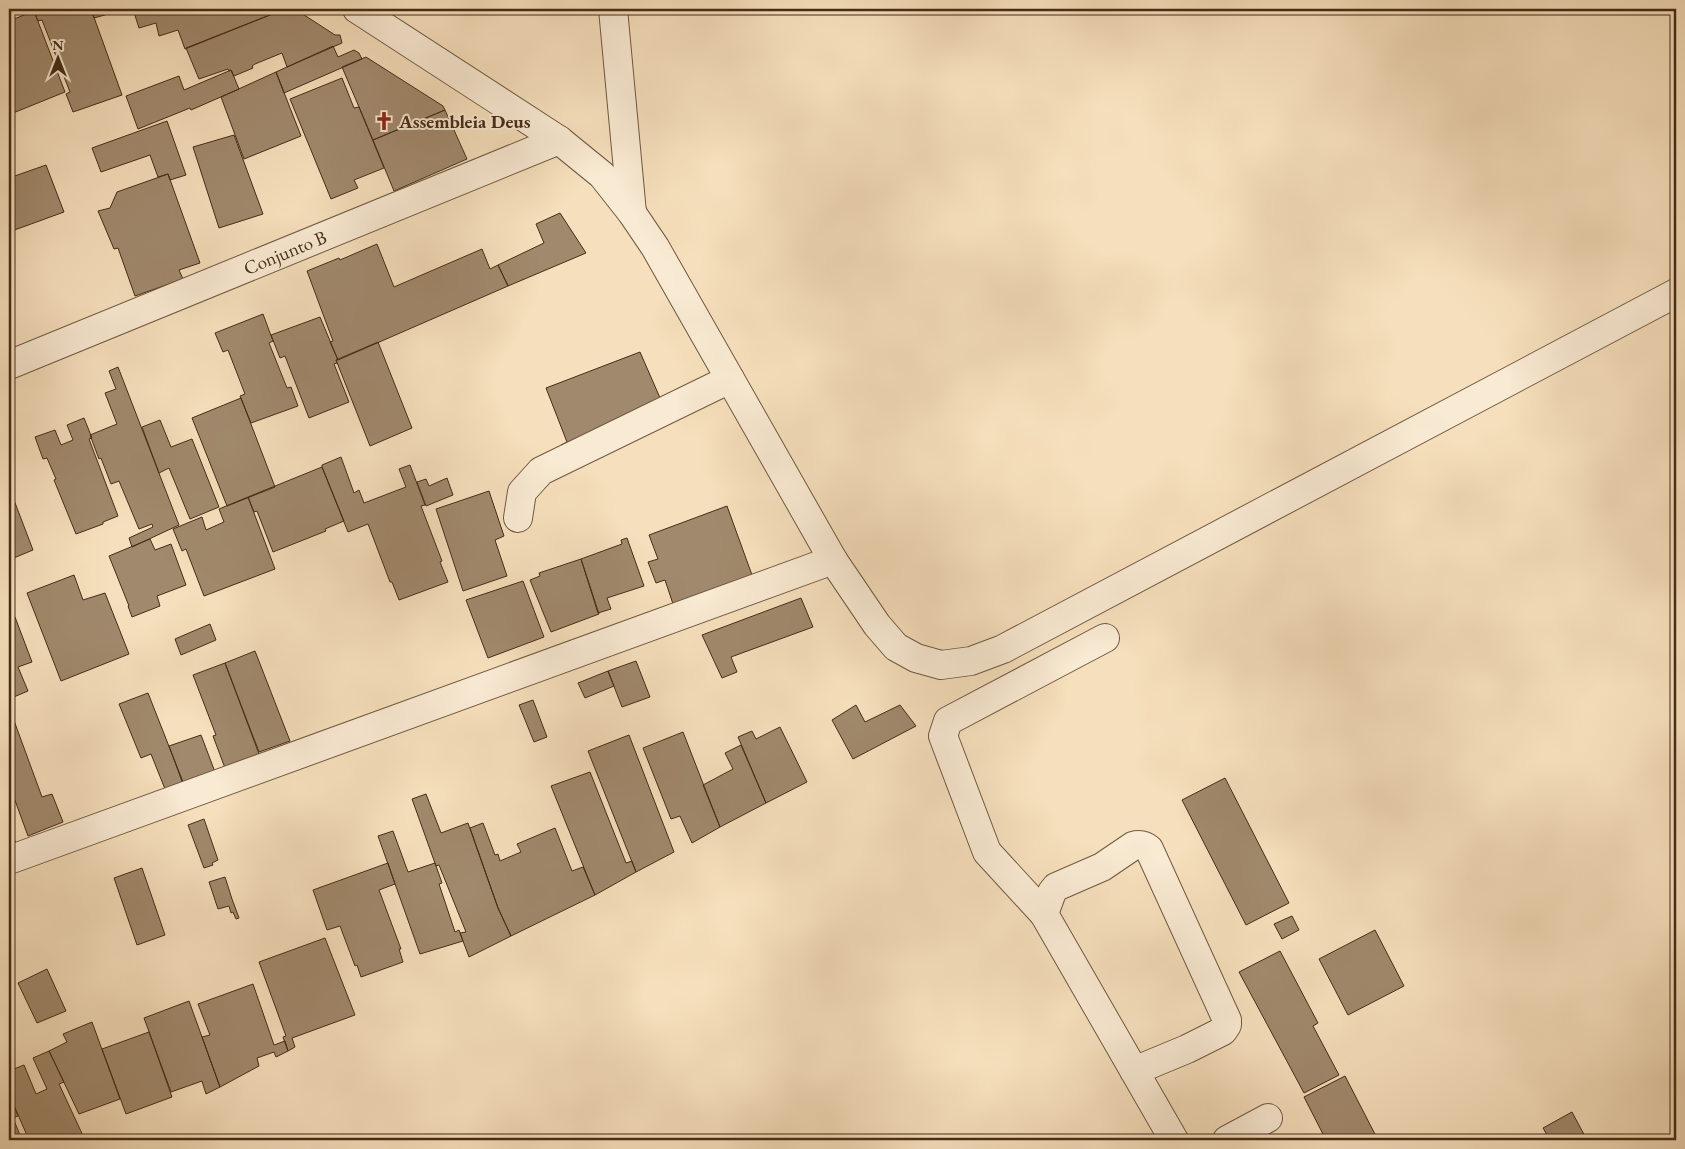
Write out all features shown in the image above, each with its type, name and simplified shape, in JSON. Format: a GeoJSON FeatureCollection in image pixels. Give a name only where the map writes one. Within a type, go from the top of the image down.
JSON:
{"type":"FeatureCollection","features":[{"type":"Feature","properties":{"kind":"street"},"geometry":{"type":"LineString","coordinates":[[357,9],[559,140],[602,175],[632,213],[655,247],[833,560],[877,625],[896,647],[916,658],[941,665],[971,661],[1003,649],[1676,293]]}},
{"type":"Feature","properties":{"kind":"street"},"geometry":{"type":"LineString","coordinates":[[613,9],[632,213]]}},
{"type":"Feature","properties":{"kind":"street","name":"Conjunto B"},"geometry":{"type":"LineString","coordinates":[[9,365],[559,140]]}},
{"type":"Feature","properties":{"kind":"street"},"geometry":{"type":"LineString","coordinates":[[518,518],[522,492],[541,470],[730,379]]}},
{"type":"Feature","properties":{"kind":"street"},"geometry":{"type":"LineString","coordinates":[[9,860],[833,560]]}},
{"type":"Feature","properties":{"kind":"street"},"geometry":{"type":"LineString","coordinates":[[1105,638],[948,721],[943,736],[987,852],[1044,914],[1174,1140]]}},
{"type":"Feature","properties":{"kind":"street"},"geometry":{"type":"LineString","coordinates":[[1044,914],[1052,892],[1056,887],[1102,867],[1138,844],[1145,845],[1149,850],[1227,1020],[1227,1025],[1222,1032],[1134,1071]]}},
{"type":"Feature","properties":{"kind":"street"},"geometry":{"type":"LineString","coordinates":[[1226,1140],[1268,1118]]}},
{"type":"Feature","properties":{"kind":"building"},"geometry":{"type":"Polygon","coordinates":[[[33,9],[91,9],[122,95],[73,112],[66,94],[70,92],[42,20],[38,21],[33,9]]]}},
{"type":"Feature","properties":{"kind":"building"},"geometry":{"type":"Polygon","coordinates":[[[91,9],[126,9],[94,18],[91,9]]]}},
{"type":"Feature","properties":{"kind":"building"},"geometry":{"type":"Polygon","coordinates":[[[133,9],[285,9],[185,49],[178,30],[159,36],[156,23],[139,28],[133,9]]]}},
{"type":"Feature","properties":{"kind":"building"},"geometry":{"type":"Polygon","coordinates":[[[285,9],[295,9],[335,35],[340,35],[342,43],[287,67],[282,53],[255,64],[252,66],[253,68],[234,76],[231,70],[229,71],[228,69],[199,79],[186,48],[285,9]]]}},
{"type":"Feature","properties":{"kind":"building"},"geometry":{"type":"Polygon","coordinates":[[[34,11],[65,92],[13,113],[9,101],[9,21],[34,11]]]}},
{"type":"Feature","properties":{"kind":"building"},"geometry":{"type":"Polygon","coordinates":[[[333,46],[338,57],[354,50],[359,53],[362,59],[284,93],[276,72],[333,46]]]}},
{"type":"Feature","properties":{"kind":"building"},"geometry":{"type":"Polygon","coordinates":[[[366,57],[443,106],[445,110],[373,140],[342,67],[366,57]]]}},
{"type":"Feature","properties":{"kind":"building"},"geometry":{"type":"Polygon","coordinates":[[[231,70],[239,89],[191,110],[190,108],[138,129],[126,96],[179,76],[184,90],[231,70]]]}},
{"type":"Feature","properties":{"kind":"building"},"geometry":{"type":"Polygon","coordinates":[[[276,72],[301,136],[244,159],[221,97],[276,72]]]}},
{"type":"Feature","properties":{"kind":"building"},"geometry":{"type":"Polygon","coordinates":[[[342,78],[354,108],[359,107],[384,168],[354,180],[358,188],[331,199],[290,99],[342,78]]]}},
{"type":"Feature","properties":{"kind":"building"},"geometry":{"type":"Polygon","coordinates":[[[445,110],[467,159],[394,191],[373,140],[445,110]]]}},
{"type":"Feature","properties":{"kind":"building"},"geometry":{"type":"Polygon","coordinates":[[[167,121],[186,175],[170,180],[168,174],[158,177],[150,155],[101,172],[92,148],[167,121]]]}},
{"type":"Feature","properties":{"kind":"building"},"geometry":{"type":"Polygon","coordinates":[[[234,135],[263,214],[219,228],[193,147],[234,135]]]}},
{"type":"Feature","properties":{"kind":"building"},"geometry":{"type":"Polygon","coordinates":[[[46,165],[64,212],[9,232],[9,178],[46,165]]]}},
{"type":"Feature","properties":{"kind":"building"},"geometry":{"type":"Polygon","coordinates":[[[168,174],[200,263],[179,270],[183,279],[135,296],[118,248],[114,249],[98,211],[110,208],[117,192],[168,174]]]}},
{"type":"Feature","properties":{"kind":"building"},"geometry":{"type":"Polygon","coordinates":[[[560,213],[586,253],[508,286],[498,265],[544,243],[536,224],[560,213]]]}},
{"type":"Feature","properties":{"kind":"building"},"geometry":{"type":"Polygon","coordinates":[[[377,244],[394,287],[482,249],[490,269],[498,265],[508,286],[338,360],[330,342],[333,341],[307,271],[339,258],[340,260],[377,244]]]}},
{"type":"Feature","properties":{"kind":"building"},"geometry":{"type":"Polygon","coordinates":[[[263,314],[273,341],[269,343],[287,388],[291,387],[298,406],[251,423],[240,396],[245,394],[228,350],[223,352],[215,333],[263,314]]]}},
{"type":"Feature","properties":{"kind":"building"},"geometry":{"type":"Polygon","coordinates":[[[320,317],[338,360],[334,364],[349,402],[309,418],[285,356],[280,358],[271,335],[320,317]]]}},
{"type":"Feature","properties":{"kind":"building"},"geometry":{"type":"Polygon","coordinates":[[[378,342],[412,428],[370,446],[336,360],[378,342]]]}},
{"type":"Feature","properties":{"kind":"building"},"geometry":{"type":"Polygon","coordinates":[[[640,352],[664,407],[563,451],[561,445],[567,442],[546,388],[640,352]]]}},
{"type":"Feature","properties":{"kind":"building"},"geometry":{"type":"Polygon","coordinates":[[[118,367],[179,525],[132,547],[129,538],[153,527],[152,524],[139,529],[119,481],[111,484],[90,435],[117,424],[105,393],[116,389],[109,371],[118,367]]]}},
{"type":"Feature","properties":{"kind":"building"},"geometry":{"type":"Polygon","coordinates":[[[241,398],[275,487],[227,506],[192,418],[241,398]]]}},
{"type":"Feature","properties":{"kind":"building"},"geometry":{"type":"Polygon","coordinates":[[[84,418],[92,438],[89,439],[118,516],[76,534],[54,480],[56,479],[47,458],[43,459],[35,437],[55,430],[61,445],[73,440],[67,425],[84,418]]]}},
{"type":"Feature","properties":{"kind":"building"},"geometry":{"type":"Polygon","coordinates":[[[160,420],[171,447],[192,439],[219,507],[190,519],[169,468],[159,473],[142,427],[160,420]]]}},
{"type":"Feature","properties":{"kind":"building"},"geometry":{"type":"Polygon","coordinates":[[[341,457],[354,493],[359,490],[364,503],[406,487],[399,469],[410,465],[425,505],[421,506],[448,582],[399,600],[392,582],[390,582],[368,524],[348,532],[322,467],[322,465],[341,457]]]}},
{"type":"Feature","properties":{"kind":"building"},"geometry":{"type":"Polygon","coordinates":[[[322,467],[344,521],[325,529],[326,531],[273,552],[257,511],[254,512],[248,497],[322,467]]]}},
{"type":"Feature","properties":{"kind":"building"},"geometry":{"type":"Polygon","coordinates":[[[447,478],[453,495],[426,506],[417,482],[426,479],[429,486],[447,478]]]}},
{"type":"Feature","properties":{"kind":"building"},"geometry":{"type":"Polygon","coordinates":[[[9,487],[33,550],[9,560],[9,487]]]}},
{"type":"Feature","properties":{"kind":"building"},"geometry":{"type":"Polygon","coordinates":[[[489,491],[504,536],[495,540],[507,576],[463,591],[436,509],[489,491]]]}},
{"type":"Feature","properties":{"kind":"building"},"geometry":{"type":"Polygon","coordinates":[[[248,497],[275,569],[204,596],[186,549],[182,551],[173,529],[202,517],[206,530],[224,522],[219,509],[248,497]]]}},
{"type":"Feature","properties":{"kind":"building"},"geometry":{"type":"Polygon","coordinates":[[[727,506],[752,575],[673,604],[665,580],[656,583],[648,562],[658,559],[649,535],[727,506]]]}},
{"type":"Feature","properties":{"kind":"building"},"geometry":{"type":"Polygon","coordinates":[[[627,538],[644,586],[607,598],[611,609],[598,613],[581,559],[622,544],[621,540],[627,538]]]}},
{"type":"Feature","properties":{"kind":"building"},"geometry":{"type":"Polygon","coordinates":[[[150,539],[155,550],[171,544],[186,585],[157,596],[160,606],[132,617],[109,556],[150,539]]]}},
{"type":"Feature","properties":{"kind":"building"},"geometry":{"type":"Polygon","coordinates":[[[581,559],[599,614],[551,632],[530,580],[540,576],[539,573],[581,559]]]}},
{"type":"Feature","properties":{"kind":"building"},"geometry":{"type":"Polygon","coordinates":[[[74,575],[83,600],[105,593],[129,654],[61,681],[27,593],[74,575]]]}},
{"type":"Feature","properties":{"kind":"building"},"geometry":{"type":"Polygon","coordinates":[[[523,581],[544,637],[488,658],[466,600],[523,581]]]}},
{"type":"Feature","properties":{"kind":"building"},"geometry":{"type":"Polygon","coordinates":[[[801,598],[813,627],[731,657],[737,672],[722,678],[702,635],[801,598]]]}},
{"type":"Feature","properties":{"kind":"building"},"geometry":{"type":"Polygon","coordinates":[[[15,617],[32,662],[18,667],[28,691],[9,699],[9,619],[15,617]]]}},
{"type":"Feature","properties":{"kind":"building"},"geometry":{"type":"Polygon","coordinates":[[[210,624],[216,640],[181,655],[175,639],[210,624]]]}},
{"type":"Feature","properties":{"kind":"building"},"geometry":{"type":"Polygon","coordinates":[[[255,651],[290,741],[259,752],[225,663],[255,651]]]}},
{"type":"Feature","properties":{"kind":"building"},"geometry":{"type":"Polygon","coordinates":[[[636,661],[650,697],[622,707],[608,671],[636,661]]]}},
{"type":"Feature","properties":{"kind":"building"},"geometry":{"type":"Polygon","coordinates":[[[225,663],[259,754],[225,768],[213,736],[216,735],[193,675],[225,663]]]}},
{"type":"Feature","properties":{"kind":"building"},"geometry":{"type":"Polygon","coordinates":[[[608,671],[614,686],[585,698],[578,683],[608,671]]]}},
{"type":"Feature","properties":{"kind":"building"},"geometry":{"type":"Polygon","coordinates":[[[148,693],[183,782],[165,789],[151,754],[141,758],[119,704],[148,693]]]}},
{"type":"Feature","properties":{"kind":"building"},"geometry":{"type":"Polygon","coordinates":[[[533,700],[547,737],[534,742],[519,705],[533,700]]]}},
{"type":"Feature","properties":{"kind":"building"},"geometry":{"type":"Polygon","coordinates":[[[856,705],[865,722],[900,705],[916,726],[853,759],[832,720],[856,705]]]}},
{"type":"Feature","properties":{"kind":"building"},"geometry":{"type":"Polygon","coordinates":[[[9,707],[42,797],[52,794],[63,822],[28,836],[9,784],[9,707]]]}},
{"type":"Feature","properties":{"kind":"building"},"geometry":{"type":"Polygon","coordinates":[[[780,727],[807,782],[766,803],[738,737],[752,731],[756,739],[780,727]]]}},
{"type":"Feature","properties":{"kind":"building"},"geometry":{"type":"Polygon","coordinates":[[[683,732],[720,827],[692,843],[680,816],[671,819],[643,748],[683,732]]]}},
{"type":"Feature","properties":{"kind":"building"},"geometry":{"type":"Polygon","coordinates":[[[201,735],[215,772],[183,784],[169,746],[201,735]]]}},
{"type":"Feature","properties":{"kind":"building"},"geometry":{"type":"Polygon","coordinates":[[[629,735],[674,852],[636,872],[588,751],[629,735]]]}},
{"type":"Feature","properties":{"kind":"building"},"geometry":{"type":"Polygon","coordinates":[[[741,745],[766,803],[720,827],[703,785],[733,769],[725,753],[741,745]]]}},
{"type":"Feature","properties":{"kind":"building"},"geometry":{"type":"Polygon","coordinates":[[[590,772],[626,863],[632,861],[636,872],[595,895],[551,786],[590,772]]]}},
{"type":"Feature","properties":{"kind":"building"},"geometry":{"type":"Polygon","coordinates":[[[1225,778],[1289,903],[1246,925],[1182,800],[1225,778]]]}},
{"type":"Feature","properties":{"kind":"building"},"geometry":{"type":"Polygon","coordinates":[[[426,794],[441,833],[468,823],[498,908],[511,936],[469,957],[460,933],[466,932],[439,865],[436,866],[412,799],[426,794]]]}},
{"type":"Feature","properties":{"kind":"building"},"geometry":{"type":"Polygon","coordinates":[[[204,819],[218,860],[212,863],[213,865],[204,868],[188,825],[204,819]]]}},
{"type":"Feature","properties":{"kind":"building"},"geometry":{"type":"Polygon","coordinates":[[[483,823],[495,855],[498,854],[500,861],[521,852],[517,844],[555,828],[572,871],[583,867],[595,895],[511,936],[498,908],[470,828],[483,823]]]}},
{"type":"Feature","properties":{"kind":"building"},"geometry":{"type":"Polygon","coordinates":[[[9,825],[16,844],[9,847],[9,825]]]}},
{"type":"Feature","properties":{"kind":"building"},"geometry":{"type":"Polygon","coordinates":[[[393,831],[408,872],[435,863],[442,883],[439,884],[455,932],[459,930],[463,941],[420,954],[378,836],[393,831]]]}},
{"type":"Feature","properties":{"kind":"building"},"geometry":{"type":"Polygon","coordinates":[[[388,863],[395,884],[379,890],[401,949],[399,949],[403,962],[361,977],[340,926],[327,930],[313,890],[388,863]]]}},
{"type":"Feature","properties":{"kind":"building"},"geometry":{"type":"Polygon","coordinates":[[[142,868],[165,935],[137,945],[114,878],[142,868]]]}},
{"type":"Feature","properties":{"kind":"building"},"geometry":{"type":"Polygon","coordinates":[[[225,877],[239,918],[236,919],[233,912],[231,913],[229,906],[218,909],[209,882],[225,877]]]}},
{"type":"Feature","properties":{"kind":"building"},"geometry":{"type":"Polygon","coordinates":[[[1292,916],[1299,930],[1282,939],[1274,924],[1292,916]]]}},
{"type":"Feature","properties":{"kind":"building"},"geometry":{"type":"Polygon","coordinates":[[[1375,930],[1404,986],[1348,1015],[1319,959],[1375,930]]]}},
{"type":"Feature","properties":{"kind":"building"},"geometry":{"type":"Polygon","coordinates":[[[325,938],[355,1015],[292,1038],[295,1047],[288,1051],[283,1037],[286,1036],[259,962],[325,938]]]}},
{"type":"Feature","properties":{"kind":"building"},"geometry":{"type":"Polygon","coordinates":[[[1280,951],[1318,1023],[1313,1026],[1339,1075],[1304,1093],[1239,972],[1280,951]]]}},
{"type":"Feature","properties":{"kind":"building"},"geometry":{"type":"Polygon","coordinates":[[[47,969],[66,1011],[37,1023],[18,983],[47,969]]]}},
{"type":"Feature","properties":{"kind":"building"},"geometry":{"type":"Polygon","coordinates":[[[253,984],[274,1045],[285,1041],[288,1051],[276,1057],[274,1052],[257,1058],[259,1066],[220,1087],[202,1037],[210,1035],[198,1004],[253,984]]]}},
{"type":"Feature","properties":{"kind":"building"},"geometry":{"type":"Polygon","coordinates":[[[189,1001],[220,1087],[206,1094],[202,1081],[171,1092],[144,1018],[189,1001]]]}},
{"type":"Feature","properties":{"kind":"building"},"geometry":{"type":"Polygon","coordinates":[[[92,1022],[120,1099],[79,1114],[49,1051],[67,1042],[63,1034],[92,1022]]]}},
{"type":"Feature","properties":{"kind":"building"},"geometry":{"type":"Polygon","coordinates":[[[149,1032],[172,1097],[126,1114],[102,1049],[149,1032]]]}},
{"type":"Feature","properties":{"kind":"building"},"geometry":{"type":"Polygon","coordinates":[[[49,1051],[64,1082],[59,1084],[85,1140],[29,1140],[9,1094],[9,1071],[24,1065],[36,1094],[47,1089],[33,1058],[49,1051]]]}},
{"type":"Feature","properties":{"kind":"building"},"geometry":{"type":"Polygon","coordinates":[[[1345,1076],[1378,1140],[1326,1140],[1304,1097],[1345,1076]]]}},
{"type":"Feature","properties":{"kind":"building"},"geometry":{"type":"Polygon","coordinates":[[[9,1094],[18,1116],[13,1118],[22,1140],[9,1140],[9,1094]]]}},
{"type":"Feature","properties":{"kind":"building"},"geometry":{"type":"Polygon","coordinates":[[[1572,1112],[1587,1140],[1550,1140],[1543,1128],[1572,1112]]]}},
{"type":"Feature","properties":{"kind":"place","name":"Assembleia Deus"},"geometry":{"type":"Point","coordinates":[384,121]}}]}
